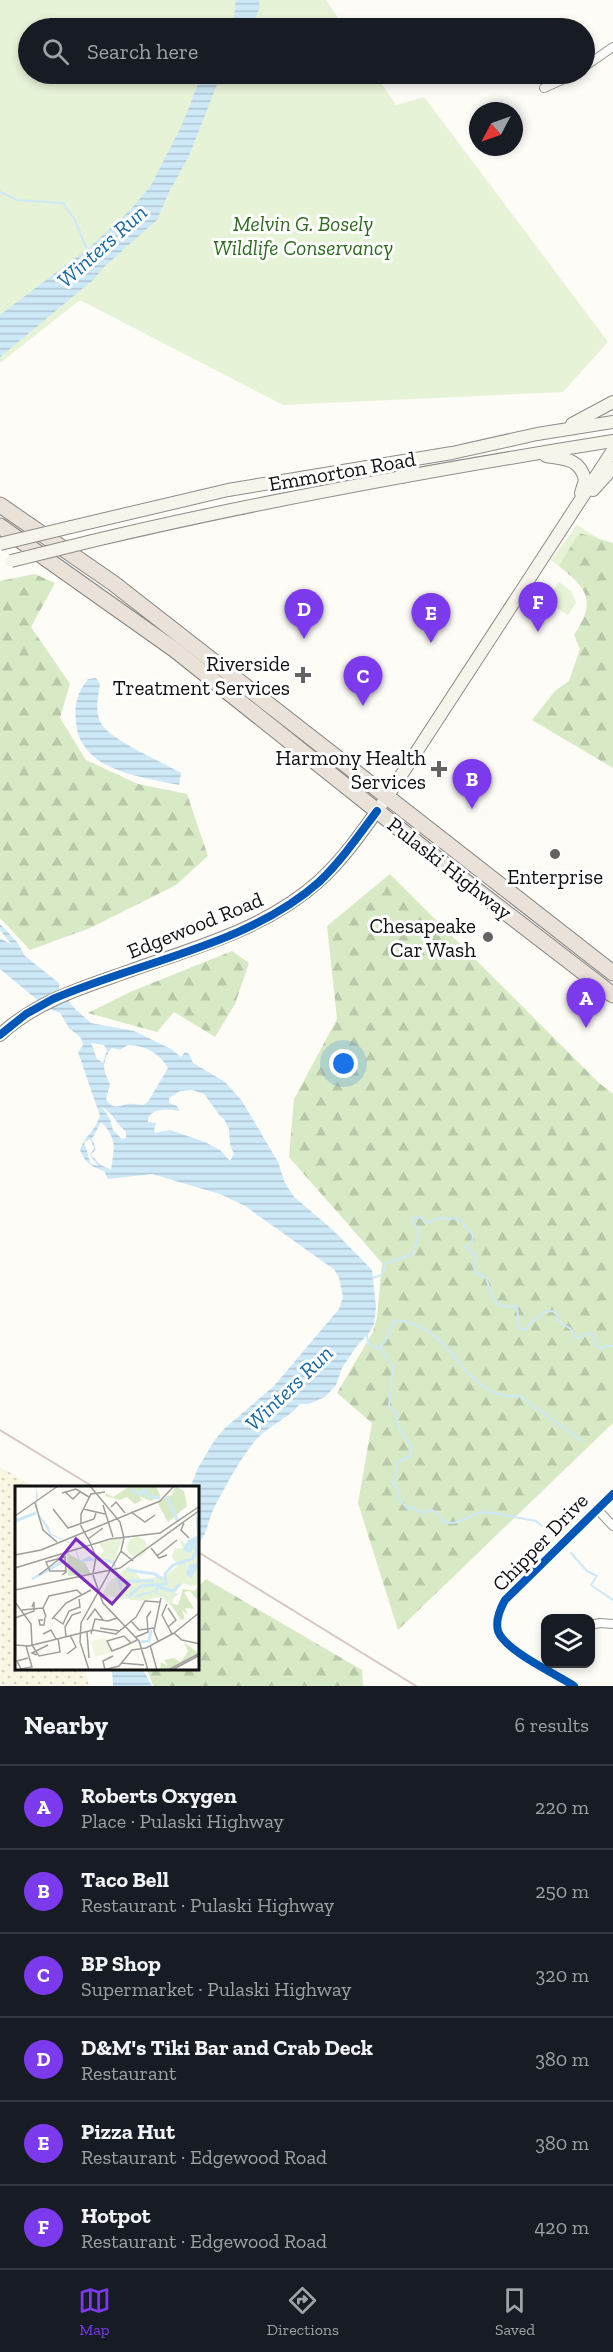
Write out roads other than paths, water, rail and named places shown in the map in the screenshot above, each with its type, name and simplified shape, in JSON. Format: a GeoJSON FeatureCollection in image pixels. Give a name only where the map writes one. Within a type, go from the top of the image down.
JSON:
{"type":"FeatureCollection","features":[{"type":"Feature","properties":{"kind":"highway","name":"Pulaski Highway"},"geometry":{"type":"LineString","coordinates":[[0,505],[113,583],[613,973]]}},
{"type":"Feature","properties":{"kind":"highway","name":"Pulaski Highway"},"geometry":{"type":"LineString","coordinates":[[0,526],[174,650],[613,995]]}},
{"type":"Feature","properties":{"kind":"main road"},"geometry":{"type":"LineString","coordinates":[[537,434],[568,425],[613,402]]}},
{"type":"Feature","properties":{"kind":"main road","name":"Emmorton Road"},"geometry":{"type":"LineString","coordinates":[[0,544],[228,490],[452,453],[537,434],[613,422]]}},
{"type":"Feature","properties":{"kind":"main road","name":"Emmorton Road"},"geometry":{"type":"LineString","coordinates":[[5,562],[242,507],[350,485],[613,441]]}},
{"type":"Feature","properties":{"kind":"main road","name":"Edgewood Road"},"geometry":{"type":"LineString","coordinates":[[0,1035],[43,1004],[64,994],[228,936],[267,918],[319,882],[346,852],[387,797],[613,450]]}},
{"type":"Feature","properties":{"kind":"main road"},"geometry":{"type":"LineString","coordinates":[[532,454],[566,458],[576,463],[585,480],[579,503]]}},
{"type":"Feature","properties":{"kind":"main road"},"geometry":{"type":"LineString","coordinates":[[579,503],[613,468]]}},
{"type":"Feature","properties":{"kind":"street"},"geometry":{"type":"LineString","coordinates":[[595,60],[613,47]]}},
{"type":"Feature","properties":{"kind":"street"},"geometry":{"type":"LineString","coordinates":[[544,88],[553,84]]}},
{"type":"Feature","properties":{"kind":"street","name":"Chipper Drive"},"geometry":{"type":"LineString","coordinates":[[574,1686],[509,1646],[498,1630],[498,1615],[506,1600],[613,1494]]}},
{"type":"Feature","properties":{"kind":"street"},"geometry":{"type":"LineString","coordinates":[[597,1509],[613,1526]]}},
{"type":"Feature","properties":{"kind":"street"},"geometry":{"type":"LineString","coordinates":[[595,1624],[613,1624]]}},
{"type":"Feature","properties":{"kind":"street"},"geometry":{"type":"LineString","coordinates":[[554,1673],[557,1668]]}},
{"type":"Feature","properties":{"kind":"water"},"geometry":{"type":"Polygon","coordinates":[[[236,0],[259,0],[260,7],[256,18],[234,17],[236,0]]]}},
{"type":"Feature","properties":{"kind":"water","name":"Winters Run"},"geometry":{"type":"Polygon","coordinates":[[[198,84],[217,84],[189,156],[157,220],[105,266],[93,280],[0,357],[0,315],[92,245],[131,209],[150,187],[182,125],[198,84]]]}},
{"type":"Feature","properties":{"kind":"water"},"geometry":{"type":"Polygon","coordinates":[[[96,678],[100,684],[97,710],[102,725],[116,738],[181,773],[179,785],[147,779],[115,769],[88,751],[80,738],[75,710],[81,689],[88,679],[96,678]]]}},
{"type":"Feature","properties":{"kind":"water","name":"Winters Run"},"geometry":{"type":"Polygon","coordinates":[[[0,924],[17,942],[25,956],[59,983],[59,990],[91,1023],[134,1031],[171,1049],[181,1057],[185,1052],[189,1054],[193,1063],[225,1082],[242,1101],[278,1162],[285,1183],[294,1197],[333,1230],[372,1270],[376,1307],[374,1324],[342,1368],[336,1385],[325,1397],[309,1404],[300,1404],[254,1442],[224,1490],[200,1541],[200,1486],[191,1486],[198,1468],[214,1441],[226,1427],[274,1386],[339,1309],[343,1297],[339,1278],[334,1269],[245,1206],[220,1194],[152,1174],[108,1179],[104,1171],[92,1166],[87,1161],[80,1150],[84,1141],[100,1116],[78,1052],[83,1045],[81,1038],[69,1028],[60,1013],[47,1008],[0,969],[0,938],[12,945],[0,930],[0,924]],[[91,1043],[97,1059],[103,1063],[107,1050],[104,1045],[91,1043]],[[128,1045],[120,1050],[111,1048],[106,1058],[104,1066],[110,1084],[106,1099],[115,1106],[144,1105],[168,1068],[161,1058],[146,1049],[128,1045]],[[192,1090],[180,1091],[169,1098],[169,1103],[177,1106],[180,1111],[158,1110],[150,1114],[148,1122],[156,1123],[155,1133],[170,1130],[205,1142],[220,1150],[230,1161],[234,1154],[230,1145],[229,1129],[224,1119],[204,1094],[192,1090]],[[102,1107],[110,1119],[113,1130],[122,1139],[126,1138],[126,1132],[102,1107]],[[101,1122],[92,1139],[96,1149],[91,1155],[101,1165],[111,1170],[114,1150],[112,1139],[101,1122]],[[90,1139],[84,1143],[91,1164],[98,1166],[90,1155],[94,1148],[90,1139]]]}},
{"type":"Feature","properties":{"kind":"water"},"geometry":{"type":"Polygon","coordinates":[[[112,1671],[144,1671],[152,1686],[113,1686],[112,1671]]]}},
{"type":"Feature","properties":{"kind":"waterway","name":"Winters Run"},"geometry":{"type":"LineString","coordinates":[[0,192],[17,200],[63,203],[75,220],[88,252]]}},
{"type":"Feature","properties":{"kind":"waterway"},"geometry":{"type":"LineString","coordinates":[[372,1278],[382,1275],[387,1263],[413,1254],[420,1232],[412,1221],[413,1218],[420,1217],[427,1223],[438,1218],[459,1219],[473,1235],[472,1242],[465,1247],[477,1257],[474,1268],[476,1273],[486,1278],[494,1300],[502,1306],[516,1306],[520,1329],[526,1329],[543,1312],[553,1311],[558,1316],[556,1320],[571,1329],[575,1337],[580,1338],[589,1334],[593,1335],[596,1346],[601,1349],[605,1346],[613,1346]]}},
{"type":"Feature","properties":{"kind":"waterway"},"geometry":{"type":"LineString","coordinates":[[367,1334],[368,1343],[377,1349],[385,1342],[395,1320],[416,1325],[432,1334],[484,1387],[500,1395],[520,1396],[582,1441]]}},
{"type":"Feature","properties":{"kind":"waterway"},"geometry":{"type":"LineString","coordinates":[[379,1347],[393,1367],[389,1406],[397,1413],[399,1427],[411,1446],[410,1456],[397,1463],[393,1484],[399,1491],[397,1497],[408,1509],[412,1507],[422,1513],[432,1510],[444,1522],[454,1523],[481,1512],[494,1513],[536,1521],[555,1536]]}},
{"type":"Feature","properties":{"kind":"waterway"},"geometry":{"type":"LineString","coordinates":[[571,1553],[587,1571],[597,1576],[591,1585],[613,1600]]}},
{"type":"Feature","properties":{"kind":"railway"},"geometry":{"type":"LineString","coordinates":[[0,1430],[92,1486]]}},
{"type":"Feature","properties":{"kind":"railway"},"geometry":{"type":"LineString","coordinates":[[200,1553],[416,1686]]}},
{"type":"Feature","properties":{"kind":"place","name":"Hotpot"},"geometry":{"type":"Point","coordinates":[538,632]}},
{"type":"Feature","properties":{"kind":"place","name":"D&M's Tiki Bar and Crab Deck"},"geometry":{"type":"Point","coordinates":[304,639]}},
{"type":"Feature","properties":{"kind":"place","name":"Pizza Hut"},"geometry":{"type":"Point","coordinates":[431,643]}},
{"type":"Feature","properties":{"kind":"place","name":"Riverside Treatment Services"},"geometry":{"type":"Point","coordinates":[303,675]}},
{"type":"Feature","properties":{"kind":"place","name":"BP Shop"},"geometry":{"type":"Point","coordinates":[363,706]}},
{"type":"Feature","properties":{"kind":"place","name":"Harmony Health Services"},"geometry":{"type":"Point","coordinates":[439,769]}},
{"type":"Feature","properties":{"kind":"place","name":"Taco Bell"},"geometry":{"type":"Point","coordinates":[472,809]}},
{"type":"Feature","properties":{"kind":"place","name":"Enterprise"},"geometry":{"type":"Point","coordinates":[555,854]}},
{"type":"Feature","properties":{"kind":"place","name":"Chesapeake Car Wash"},"geometry":{"type":"Point","coordinates":[488,937]}},
{"type":"Feature","properties":{"kind":"place","name":"Roberts Oxygen"},"geometry":{"type":"Point","coordinates":[586,1028]}},
{"type":"Feature","properties":{"kind":"park label","name":"Melvin G. Bosely Wildlife Conservancy"},"geometry":{"type":"Point","coordinates":[303,235]}}]}
